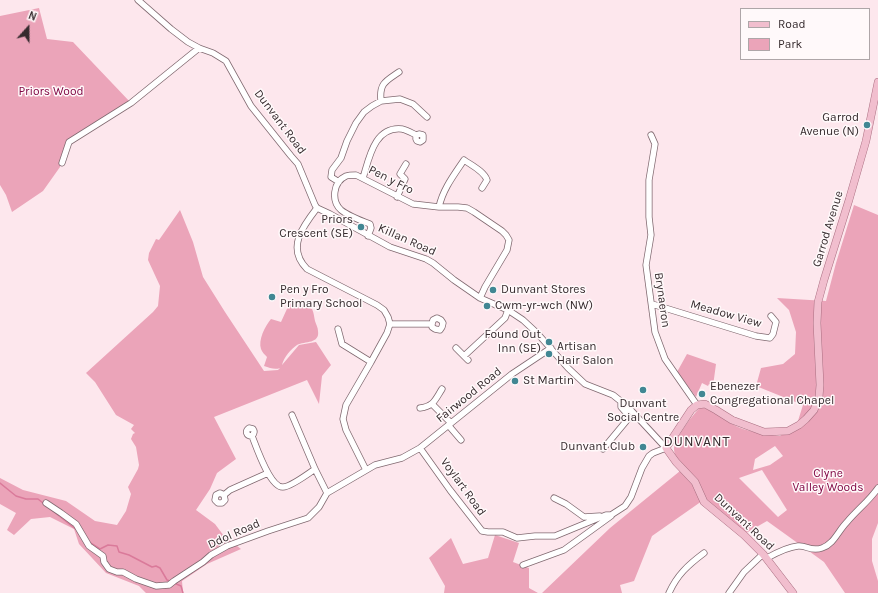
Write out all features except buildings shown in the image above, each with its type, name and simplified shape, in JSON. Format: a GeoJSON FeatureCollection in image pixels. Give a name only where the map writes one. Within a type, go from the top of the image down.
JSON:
{"type":"FeatureCollection","features":[{"type":"Feature","properties":{"kind":"main road","name":"Garrod Avenue"},"geometry":{"type":"LineString","coordinates":[[697,405],[705,404],[732,420],[764,432],[788,431],[803,422],[814,410],[819,397],[820,385],[817,323],[818,302],[866,141],[878,82]]}},
{"type":"Feature","properties":{"kind":"main road"},"geometry":{"type":"LineString","coordinates":[[666,448],[691,410],[697,405]]}},
{"type":"Feature","properties":{"kind":"main road","name":"Dunvant Road"},"geometry":{"type":"LineString","coordinates":[[666,448],[676,462],[695,482],[704,502],[744,535],[765,556],[793,593]]}},
{"type":"Feature","properties":{"kind":"street","name":"Dunvant Road"},"geometry":{"type":"LineString","coordinates":[[138,0],[188,42],[198,48],[213,53],[226,61],[251,106],[298,164],[317,208]]}},
{"type":"Feature","properties":{"kind":"street"},"geometry":{"type":"LineString","coordinates":[[62,163],[69,142],[132,103],[198,48]]}},
{"type":"Feature","properties":{"kind":"street"},"geometry":{"type":"LineString","coordinates":[[381,101],[381,88],[384,83],[399,72]]}},
{"type":"Feature","properties":{"kind":"street"},"geometry":{"type":"LineString","coordinates":[[368,236],[371,228],[370,224],[342,211],[334,200],[334,192],[338,182],[331,177],[332,170],[342,158],[347,141],[356,123],[372,106],[381,101],[400,99],[413,104],[427,117]]}},
{"type":"Feature","properties":{"kind":"street"},"geometry":{"type":"LineString","coordinates":[[363,178],[372,148],[385,132],[393,129],[403,129],[416,135]]}},
{"type":"Feature","properties":{"kind":"street","name":"Brynaeron"},"geometry":{"type":"LineString","coordinates":[[651,135],[655,144],[649,180],[649,217],[651,235],[646,265],[655,332],[665,359],[697,405]]}},
{"type":"Feature","properties":{"kind":"street"},"geometry":{"type":"LineString","coordinates":[[439,207],[441,198],[449,181],[464,160],[486,177],[487,180],[482,188]]}},
{"type":"Feature","properties":{"kind":"street"},"geometry":{"type":"LineString","coordinates":[[397,196],[405,179],[400,174],[406,164]]}},
{"type":"Feature","properties":{"kind":"street","name":"Pen y Fro"},"geometry":{"type":"LineString","coordinates":[[338,182],[347,176],[356,175],[413,204],[467,208],[502,231],[509,240],[507,250],[480,298]]}},
{"type":"Feature","properties":{"kind":"street"},"geometry":{"type":"LineString","coordinates":[[317,208],[300,233],[297,244],[301,263],[306,269],[381,307],[388,317],[390,324],[387,333],[346,405],[343,419],[346,430],[366,470]]}},
{"type":"Feature","properties":{"kind":"street","name":"Killan Road"},"geometry":{"type":"LineString","coordinates":[[317,208],[390,247],[426,259],[480,298],[508,310],[523,320],[537,333],[568,368],[586,384],[612,395],[628,407],[666,448]]}},
{"type":"Feature","properties":{"kind":"street","name":"Meadow View"},"geometry":{"type":"LineString","coordinates":[[652,304],[756,336],[770,338],[773,334],[776,322],[771,316]]}},
{"type":"Feature","properties":{"kind":"street"},"geometry":{"type":"LineString","coordinates":[[456,348],[466,358],[505,318],[508,310]]}},
{"type":"Feature","properties":{"kind":"street"},"geometry":{"type":"LineString","coordinates":[[390,324],[432,324]]}},
{"type":"Feature","properties":{"kind":"street"},"geometry":{"type":"LineString","coordinates":[[338,329],[342,344],[371,362]]}},
{"type":"Feature","properties":{"kind":"street","name":"Fairwood Road"},"geometry":{"type":"LineString","coordinates":[[402,458],[420,448],[512,374],[551,348]]}},
{"type":"Feature","properties":{"kind":"street"},"geometry":{"type":"LineString","coordinates":[[420,408],[432,404],[442,389]]}},
{"type":"Feature","properties":{"kind":"street"},"geometry":{"type":"LineString","coordinates":[[603,448],[628,420],[628,415],[622,407],[621,402]]}},
{"type":"Feature","properties":{"kind":"street"},"geometry":{"type":"LineString","coordinates":[[432,404],[450,424],[461,440]]}},
{"type":"Feature","properties":{"kind":"street"},"geometry":{"type":"LineString","coordinates":[[292,415],[327,493]]}},
{"type":"Feature","properties":{"kind":"street"},"geometry":{"type":"LineString","coordinates":[[252,436],[268,473],[276,485],[282,488],[288,486],[315,469]]}},
{"type":"Feature","properties":{"kind":"street","name":"Voylart Road"},"geometry":{"type":"LineString","coordinates":[[420,448],[482,531],[503,532],[517,538],[555,536],[609,515],[625,506],[631,497],[642,468],[649,456],[666,448]]}},
{"type":"Feature","properties":{"kind":"street","name":"Ddol Road"},"geometry":{"type":"LineString","coordinates":[[46,503],[76,524],[89,546],[103,556],[104,562],[110,568],[117,572],[124,572],[136,579],[156,586],[169,586],[203,562],[210,555],[227,546],[268,530],[308,518],[319,507],[327,493],[375,465],[402,458]]}},
{"type":"Feature","properties":{"kind":"street"},"geometry":{"type":"LineString","coordinates":[[224,495],[230,490],[268,473]]}},
{"type":"Feature","properties":{"kind":"street"},"geometry":{"type":"LineString","coordinates":[[729,593],[744,572],[765,556],[799,545],[812,550],[822,548],[833,541],[845,523],[878,488]]}},
{"type":"Feature","properties":{"kind":"street"},"geometry":{"type":"LineString","coordinates":[[554,498],[566,504],[584,517],[609,515]]}},
{"type":"Feature","properties":{"kind":"street"},"geometry":{"type":"LineString","coordinates":[[523,564],[564,550],[609,515]]}},
{"type":"Feature","properties":{"kind":"street"},"geometry":{"type":"LineString","coordinates":[[669,593],[674,582],[684,569],[704,554]]}},
{"type":"Feature","properties":{"kind":"green space","name":"Priors Wood"},"geometry":{"type":"Polygon","coordinates":[[[39,8],[47,39],[73,42],[131,103],[69,141],[60,167],[43,191],[12,212],[6,195],[0,185],[0,16],[39,8]]]}},
{"type":"Feature","properties":{"kind":"green space","name":"Clyne Valley Woods"},"geometry":{"type":"Polygon","coordinates":[[[854,205],[878,215],[878,523],[872,539],[872,561],[878,581],[878,593],[845,593],[824,562],[767,521],[746,533],[702,501],[652,536],[634,581],[620,585],[622,593],[542,593],[610,528],[680,471],[674,451],[675,445],[685,426],[701,407],[713,412],[737,427],[749,431],[780,436],[797,424],[803,405],[756,386],[761,368],[783,364],[795,354],[796,332],[789,310],[777,298],[826,301],[854,205]],[[775,446],[755,459],[753,470],[770,465],[783,456],[775,446]],[[762,470],[739,478],[778,517],[787,510],[762,470]]]}},
{"type":"Feature","properties":{"kind":"green space"},"geometry":{"type":"Polygon","coordinates":[[[180,210],[193,242],[203,277],[264,371],[278,370],[280,368],[274,369],[264,366],[267,357],[261,349],[260,342],[266,325],[271,319],[281,322],[291,300],[312,309],[318,329],[318,335],[314,340],[297,345],[286,356],[282,365],[299,345],[316,342],[331,365],[322,376],[319,404],[307,380],[214,417],[236,459],[217,473],[210,489],[196,510],[215,524],[224,536],[241,549],[207,564],[182,581],[183,593],[146,593],[139,586],[106,573],[79,544],[74,529],[50,517],[31,519],[14,535],[7,530],[16,513],[0,504],[0,478],[23,490],[66,501],[95,521],[117,525],[126,511],[131,494],[128,487],[139,465],[136,447],[131,439],[135,433],[131,429],[134,425],[116,415],[95,382],[86,373],[158,306],[160,286],[148,260],[149,253],[156,239],[159,240],[180,210]]]}},
{"type":"Feature","properties":{"kind":"green space"},"geometry":{"type":"Polygon","coordinates":[[[687,354],[716,364],[713,386],[709,384],[708,386],[702,383],[696,397],[677,372],[687,354]]]}},
{"type":"Feature","properties":{"kind":"green space"},"geometry":{"type":"Polygon","coordinates":[[[495,535],[519,543],[513,562],[529,568],[529,588],[538,593],[444,593],[445,586],[429,558],[451,538],[463,564],[488,558],[495,535]]]}},
{"type":"Feature","properties":{"kind":"waterway"},"geometry":{"type":"LineString","coordinates":[[0,483],[16,496],[26,499],[38,499],[78,531]]}},
{"type":"Feature","properties":{"kind":"waterway"},"geometry":{"type":"LineString","coordinates":[[89,542],[100,549],[108,545],[117,546],[119,552],[129,555],[152,567],[156,566],[160,568],[167,580],[170,581]]}},
{"type":"Feature","properties":{"kind":"waterway"},"geometry":{"type":"LineString","coordinates":[[174,583],[181,586],[183,593]]}},
{"type":"Feature","properties":{"kind":"place","name":"Garrod Avenue (N)"},"geometry":{"type":"Point","coordinates":[867,125]}},
{"type":"Feature","properties":{"kind":"place","name":"Priors Crescent (SE)"},"geometry":{"type":"Point","coordinates":[361,227]}},
{"type":"Feature","properties":{"kind":"place","name":"Dunvant Stores"},"geometry":{"type":"Point","coordinates":[493,290]}},
{"type":"Feature","properties":{"kind":"place","name":"Pen y Fro Primary School"},"geometry":{"type":"Point","coordinates":[272,297]}},
{"type":"Feature","properties":{"kind":"place","name":"Cwm-yr-wch (NW)"},"geometry":{"type":"Point","coordinates":[487,306]}},
{"type":"Feature","properties":{"kind":"place","name":"Found Out Inn (SE)"},"geometry":{"type":"Point","coordinates":[549,342]}},
{"type":"Feature","properties":{"kind":"place","name":"Artisan Hair Salon"},"geometry":{"type":"Point","coordinates":[549,354]}},
{"type":"Feature","properties":{"kind":"place","name":"St Martin"},"geometry":{"type":"Point","coordinates":[515,381]}},
{"type":"Feature","properties":{"kind":"place","name":"Dunvant Social Centre"},"geometry":{"type":"Point","coordinates":[643,390]}},
{"type":"Feature","properties":{"kind":"place","name":"Ebenezer Congregational Chapel"},"geometry":{"type":"Point","coordinates":[702,394]}},
{"type":"Feature","properties":{"kind":"place","name":"Dunvant Club"},"geometry":{"type":"Point","coordinates":[643,447]}},
{"type":"Feature","properties":{"kind":"district","name":"DUNVANT"},"geometry":{"type":"Point","coordinates":[697,442]}}]}
